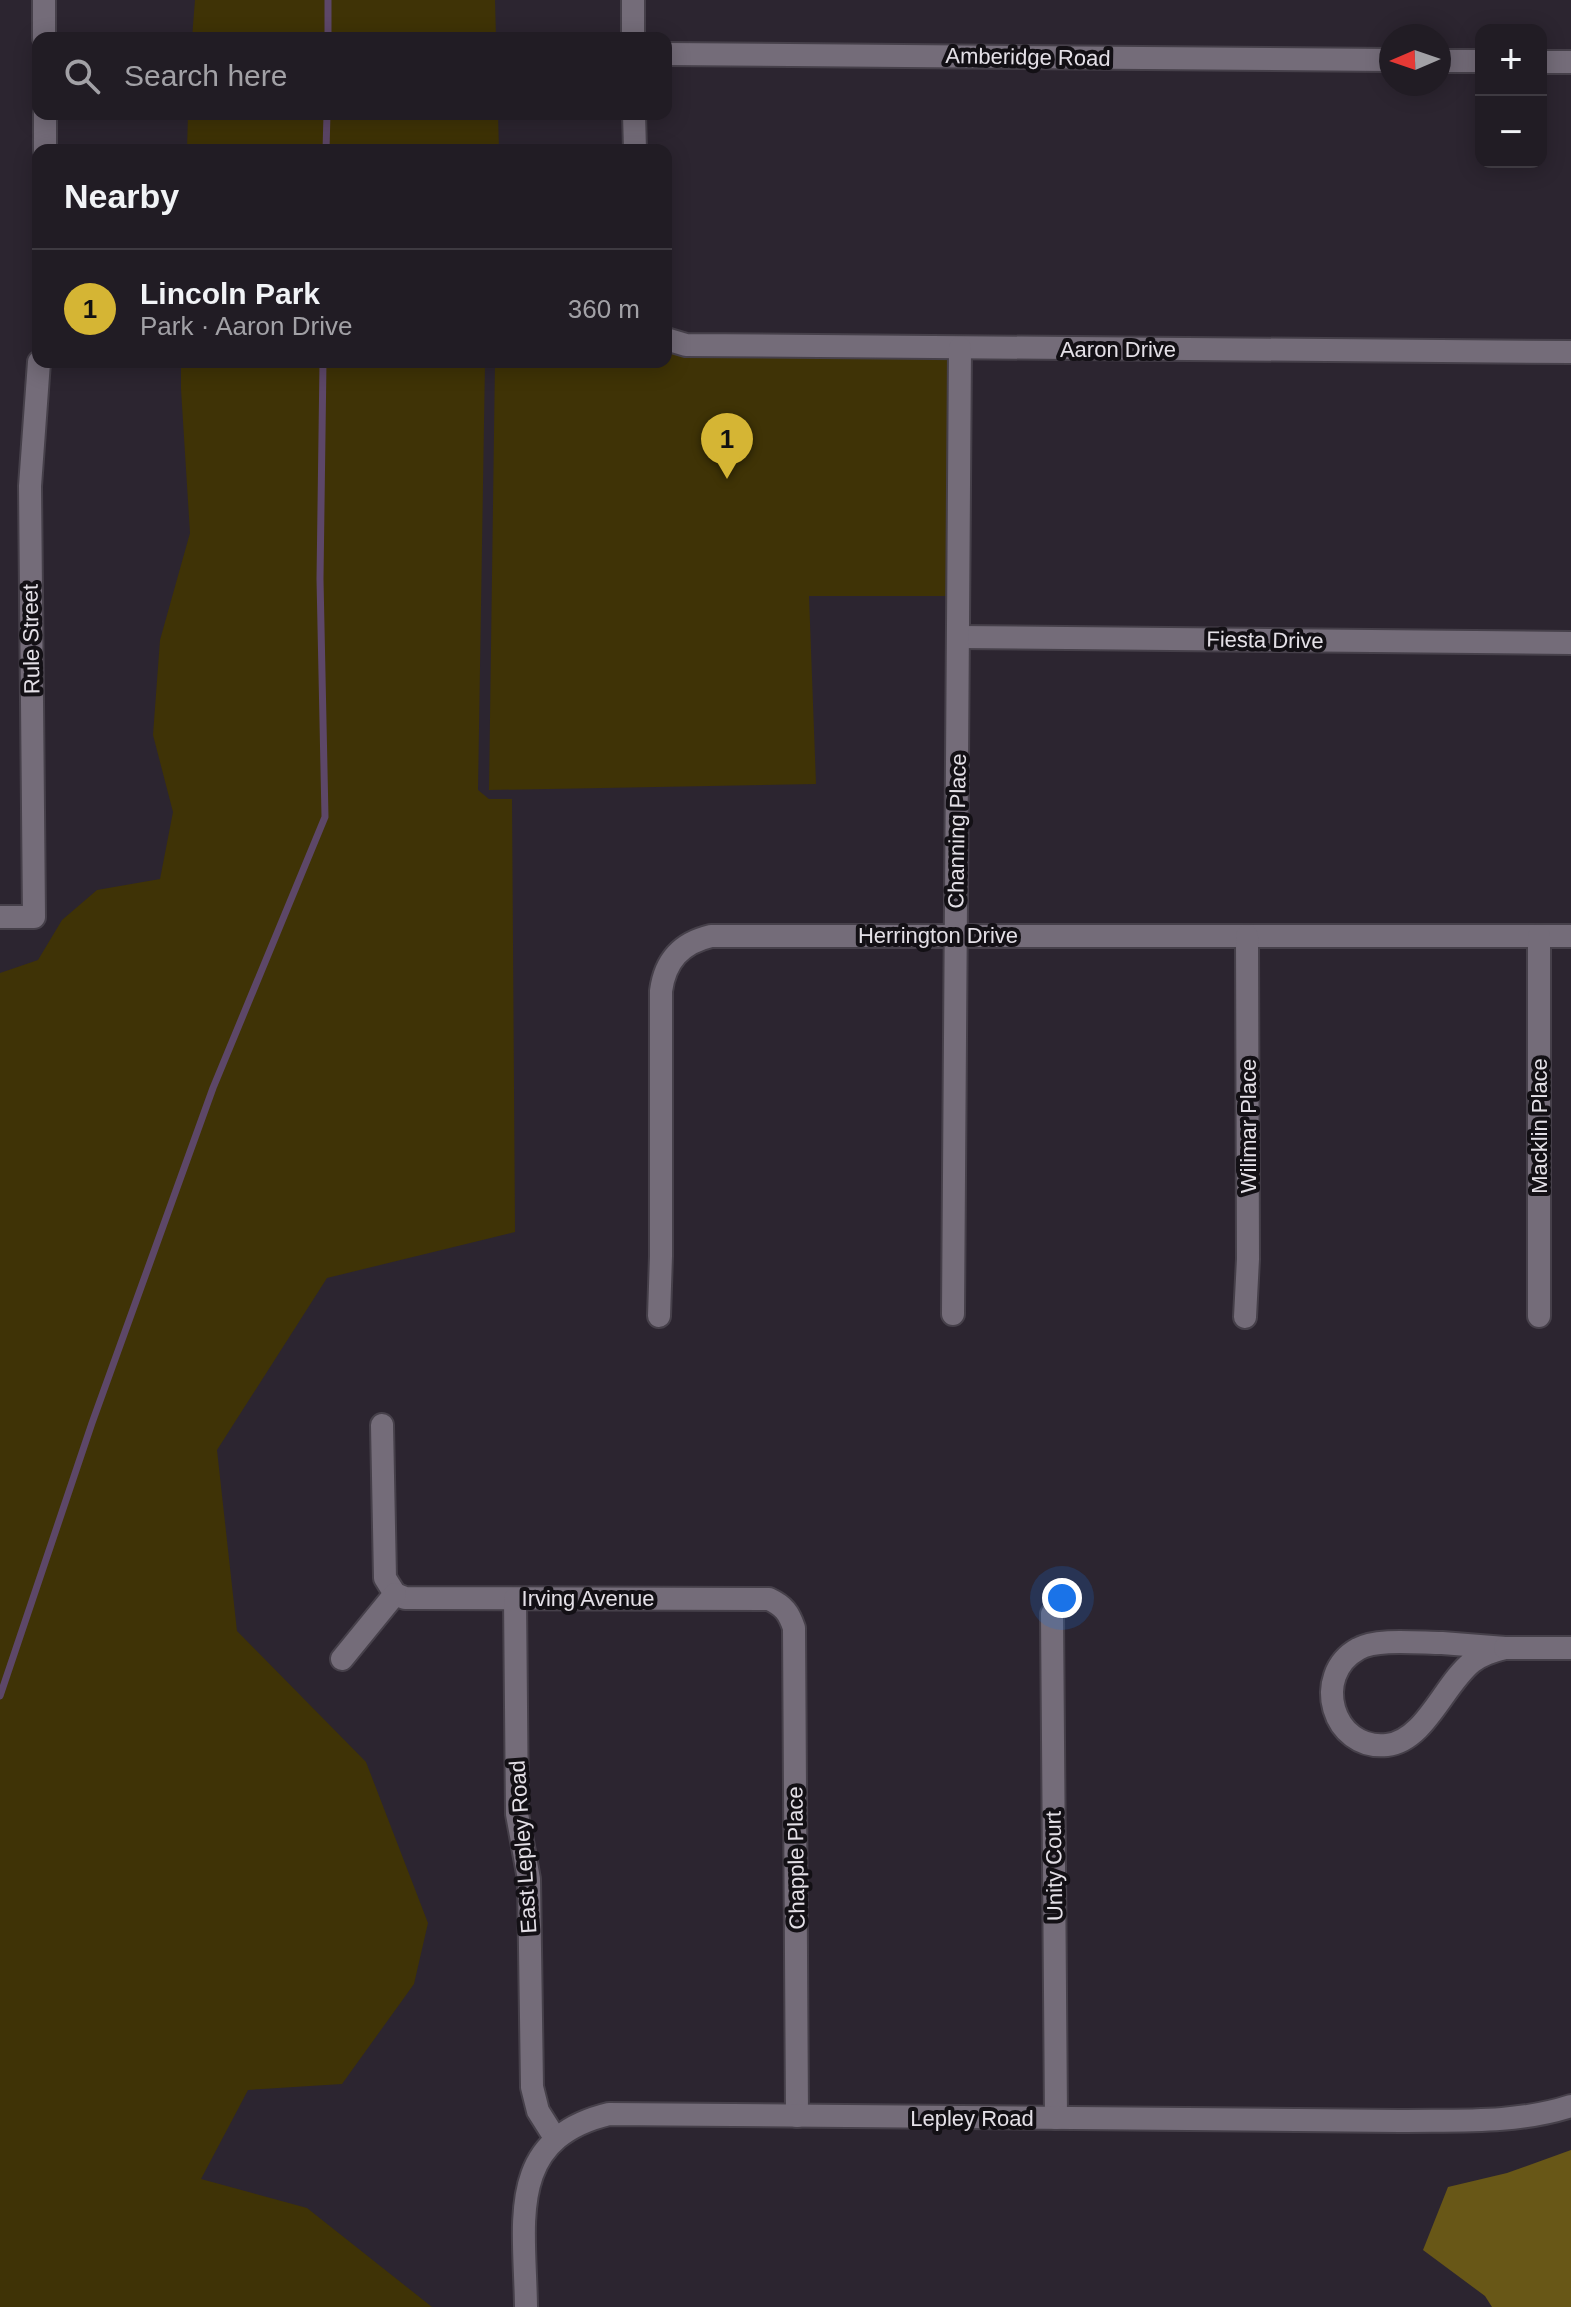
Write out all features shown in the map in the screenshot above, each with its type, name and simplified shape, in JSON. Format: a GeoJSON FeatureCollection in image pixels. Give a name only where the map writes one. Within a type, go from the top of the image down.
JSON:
{"type":"FeatureCollection","features":[{"type":"Feature","properties":{"kind":"street"},"geometry":{"type":"LineString","coordinates":[[44,0],[44,32]]}},
{"type":"Feature","properties":{"kind":"street"},"geometry":{"type":"LineString","coordinates":[[633,0],[633,32]]}},
{"type":"Feature","properties":{"kind":"street","name":"Amberidge Road"},"geometry":{"type":"LineString","coordinates":[[672,54],[1379,60]]}},
{"type":"Feature","properties":{"kind":"street"},"geometry":{"type":"LineString","coordinates":[[1451,61],[1475,61]]}},
{"type":"Feature","properties":{"kind":"street"},"geometry":{"type":"LineString","coordinates":[[1547,62],[1571,62]]}},
{"type":"Feature","properties":{"kind":"street"},"geometry":{"type":"LineString","coordinates":[[45,120],[45,144]]}},
{"type":"Feature","properties":{"kind":"street"},"geometry":{"type":"LineString","coordinates":[[634,120],[635,144]]}},
{"type":"Feature","properties":{"kind":"street","name":"Aaron Drive"},"geometry":{"type":"LineString","coordinates":[[672,341],[686,345],[1571,352]]}},
{"type":"Feature","properties":{"kind":"street","name":"Channing Place"},"geometry":{"type":"LineString","coordinates":[[953,1314],[960,348]]}},
{"type":"Feature","properties":{"kind":"street","name":"Rule Street"},"geometry":{"type":"LineString","coordinates":[[0,917],[34,917],[30,486],[39,368]]}},
{"type":"Feature","properties":{"kind":"street","name":"Fiesta Drive"},"geometry":{"type":"LineString","coordinates":[[959,637],[1571,643]]}},
{"type":"Feature","properties":{"kind":"street","name":"Herrington Drive"},"geometry":{"type":"LineString","coordinates":[[659,1316],[661,991],[668,964],[680,949],[697,939],[711,936],[955,935],[1571,936]]}},
{"type":"Feature","properties":{"kind":"street","name":"Wilimar Place"},"geometry":{"type":"LineString","coordinates":[[1245,1317],[1248,1259],[1247,936]]}},
{"type":"Feature","properties":{"kind":"street","name":"Macklin Place"},"geometry":{"type":"LineString","coordinates":[[1539,936],[1539,1316]]}},
{"type":"Feature","properties":{"kind":"street"},"geometry":{"type":"LineString","coordinates":[[342,1659],[395,1594],[385,1578],[382,1425]]}},
{"type":"Feature","properties":{"kind":"street","name":"Irving Avenue"},"geometry":{"type":"LineString","coordinates":[[395,1594],[405,1598],[769,1599],[781,1604]]}},
{"type":"Feature","properties":{"kind":"street","name":"East Lepley Road"},"geometry":{"type":"LineString","coordinates":[[515,1599],[517,1814],[529,1879],[532,2087],[538,2111],[555,2138]]}},
{"type":"Feature","properties":{"kind":"street","name":"Chapple Place"},"geometry":{"type":"LineString","coordinates":[[781,1604],[790,1614],[794,1628],[797,2116]]}},
{"type":"Feature","properties":{"kind":"street","name":"Unity Court"},"geometry":{"type":"LineString","coordinates":[[1052,1614],[1056,2118]]}},
{"type":"Feature","properties":{"kind":"street"},"geometry":{"type":"LineString","coordinates":[[1505,1648],[1488,1652],[1472,1662],[1416,1731],[1403,1741],[1387,1745],[1371,1744],[1355,1738],[1339,1722],[1333,1710],[1330,1693],[1334,1675],[1344,1660],[1370,1644],[1442,1643],[1505,1648],[1571,1648]]}},
{"type":"Feature","properties":{"kind":"street","name":"Lepley Road"},"geometry":{"type":"LineString","coordinates":[[526,2307],[527,2187],[532,2171],[555,2138],[584,2120],[609,2114],[1400,2121],[1517,2119],[1571,2106]]}},
{"type":"Feature","properties":{"kind":"shaded area"},"geometry":{"type":"Polygon","coordinates":[[[195,0],[495,0],[496,32],[192,32],[195,0]]]}},
{"type":"Feature","properties":{"kind":"shaded area"},"geometry":{"type":"Polygon","coordinates":[[[188,120],[498,120],[499,144],[187,144],[188,120]]]}},
{"type":"Feature","properties":{"kind":"shaded area"},"geometry":{"type":"Polygon","coordinates":[[[672,339],[960,348],[959,596],[809,596],[816,784],[489,790],[495,368],[672,368],[672,339]]]}},
{"type":"Feature","properties":{"kind":"shaded area"},"geometry":{"type":"Polygon","coordinates":[[[181,368],[485,368],[478,790],[489,799],[512,799],[515,1232],[327,1278],[217,1450],[237,1631],[366,1762],[428,1923],[414,1984],[342,2084],[248,2090],[201,2179],[307,2208],[432,2307],[0,2307],[0,973],[38,960],[62,920],[97,890],[160,879],[173,812],[153,735],[160,640],[190,533],[181,368]]]}},
{"type":"Feature","properties":{"kind":"shaded area"},"geometry":{"type":"Polygon","coordinates":[[[1571,2150],[1571,2307],[1492,2307],[1485,2296],[1423,2250],[1448,2187],[1507,2173],[1571,2150]]]}},
{"type":"Feature","properties":{"kind":"waterway"},"geometry":{"type":"LineString","coordinates":[[328,0],[328,32]]}},
{"type":"Feature","properties":{"kind":"waterway"},"geometry":{"type":"LineString","coordinates":[[326,144],[327,120]]}},
{"type":"Feature","properties":{"kind":"waterway"},"geometry":{"type":"LineString","coordinates":[[0,1696],[92,1423],[213,1088],[325,817],[320,579],[323,368]]}},
{"type":"Feature","properties":{"kind":"place","name":"Lincoln Park"},"geometry":{"type":"Point","coordinates":[727,479]}}]}
